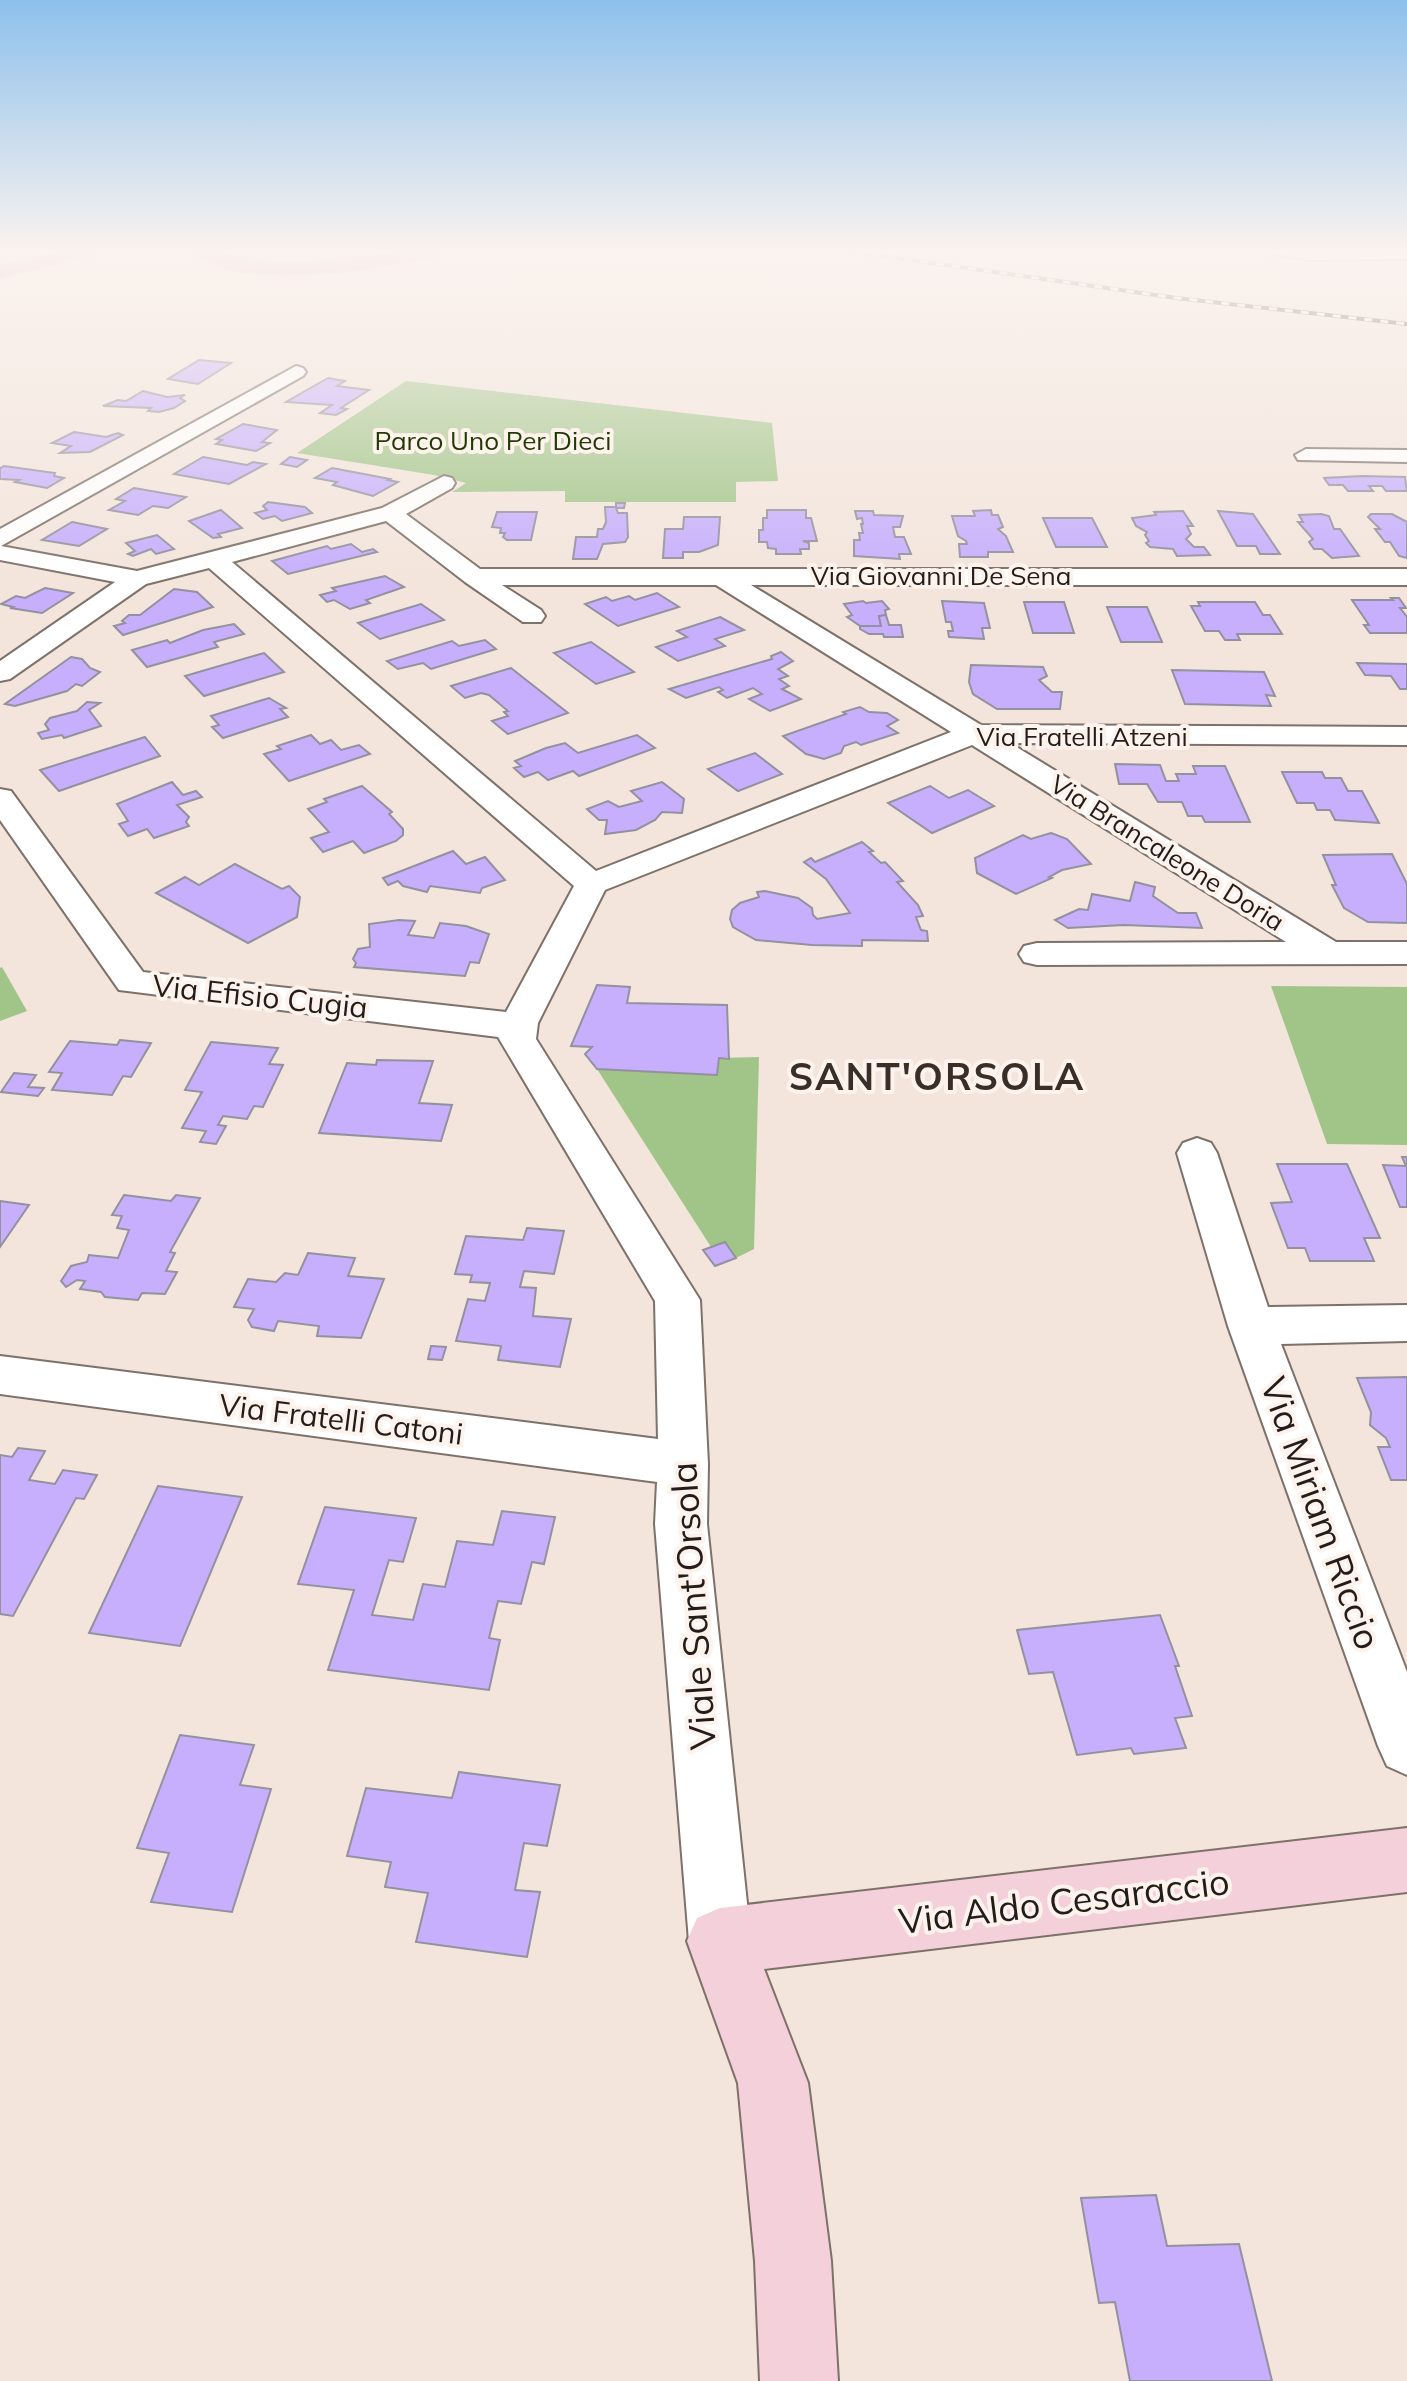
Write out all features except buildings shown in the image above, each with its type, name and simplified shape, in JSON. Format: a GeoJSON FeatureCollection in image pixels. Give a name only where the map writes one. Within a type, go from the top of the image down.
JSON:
{"type":"FeatureCollection","features":[{"type":"Feature","properties":{"kind":"street"},"geometry":{"type":"LineString","coordinates":[[0,539],[296,372]]}},
{"type":"Feature","properties":{"kind":"street"},"geometry":{"type":"LineString","coordinates":[[1306,455],[1407,456]]}},
{"type":"Feature","properties":{"kind":"street"},"geometry":{"type":"LineString","coordinates":[[0,673],[137,579],[390,513],[444,483]]}},
{"type":"Feature","properties":{"kind":"street"},"geometry":{"type":"LineString","coordinates":[[390,513],[474,577],[532,616]]}},
{"type":"Feature","properties":{"kind":"street"},"geometry":{"type":"LineString","coordinates":[[0,553],[137,579]]}},
{"type":"Feature","properties":{"kind":"street"},"geometry":{"type":"LineString","coordinates":[[213,558],[592,884],[519,1023]]}},
{"type":"Feature","properties":{"kind":"street","name":"Via Brancaleone Doria"},"geometry":{"type":"LineString","coordinates":[[720,576],[1328,953]]}},
{"type":"Feature","properties":{"kind":"street","name":"Via Giovanni De Sena"},"geometry":{"type":"LineString","coordinates":[[474,577],[1407,577]]}},
{"type":"Feature","properties":{"kind":"street","name":"Via Fratelli Atzeni"},"geometry":{"type":"LineString","coordinates":[[592,884],[973,734],[1407,736]]}},
{"type":"Feature","properties":{"kind":"street","name":"Via Efisio Cugia"},"geometry":{"type":"LineString","coordinates":[[0,798],[10,831],[132,982],[498,1025],[519,1023]]}},
{"type":"Feature","properties":{"kind":"street"},"geometry":{"type":"LineString","coordinates":[[1037,954],[1407,953]]}},
{"type":"Feature","properties":{"kind":"street","name":"Viale Sant'Orsola"},"geometry":{"type":"LineString","coordinates":[[519,1023],[517,1039],[677,1300],[683,1464],[681,1524],[720,1941],[773,2083],[793,2261],[799,2381]]}},
{"type":"Feature","properties":{"kind":"street","name":"Via Miriam Riccio"},"geometry":{"type":"LineString","coordinates":[[1197,1153],[1251,1326],[1407,1746]]}},
{"type":"Feature","properties":{"kind":"street"},"geometry":{"type":"LineString","coordinates":[[1251,1326],[1407,1323]]}},
{"type":"Feature","properties":{"kind":"street","name":"Via Fratelli Catoni"},"geometry":{"type":"LineString","coordinates":[[0,1375],[683,1464]]}},
{"type":"Feature","properties":{"kind":"street","name":"Via Aldo Cesaraccio"},"geometry":{"type":"LineString","coordinates":[[720,1941],[1407,1860]]}},
{"type":"Feature","properties":{"kind":"green space","name":"Parco Uno Per Dieci"},"geometry":{"type":"Polygon","coordinates":[[[406,381],[772,423],[778,481],[736,482],[736,502],[565,502],[565,491],[452,492],[466,483],[297,453],[406,381]]]}},
{"type":"Feature","properties":{"kind":"green space"},"geometry":{"type":"Polygon","coordinates":[[[0,968],[27,1011],[0,1021],[0,968]]]}},
{"type":"Feature","properties":{"kind":"green space"},"geometry":{"type":"Polygon","coordinates":[[[1271,986],[1407,987],[1407,1145],[1327,1144],[1271,986]]]}},
{"type":"Feature","properties":{"kind":"green space"},"geometry":{"type":"Polygon","coordinates":[[[759,1057],[754,1249],[736,1258],[725,1242],[711,1247],[597,1069],[716,1075],[719,1058],[759,1057]]]}},
{"type":"Feature","properties":{"kind":"district","name":"SANT'ORSOLA"},"geometry":{"type":"Point","coordinates":[937,1077]}}]}
